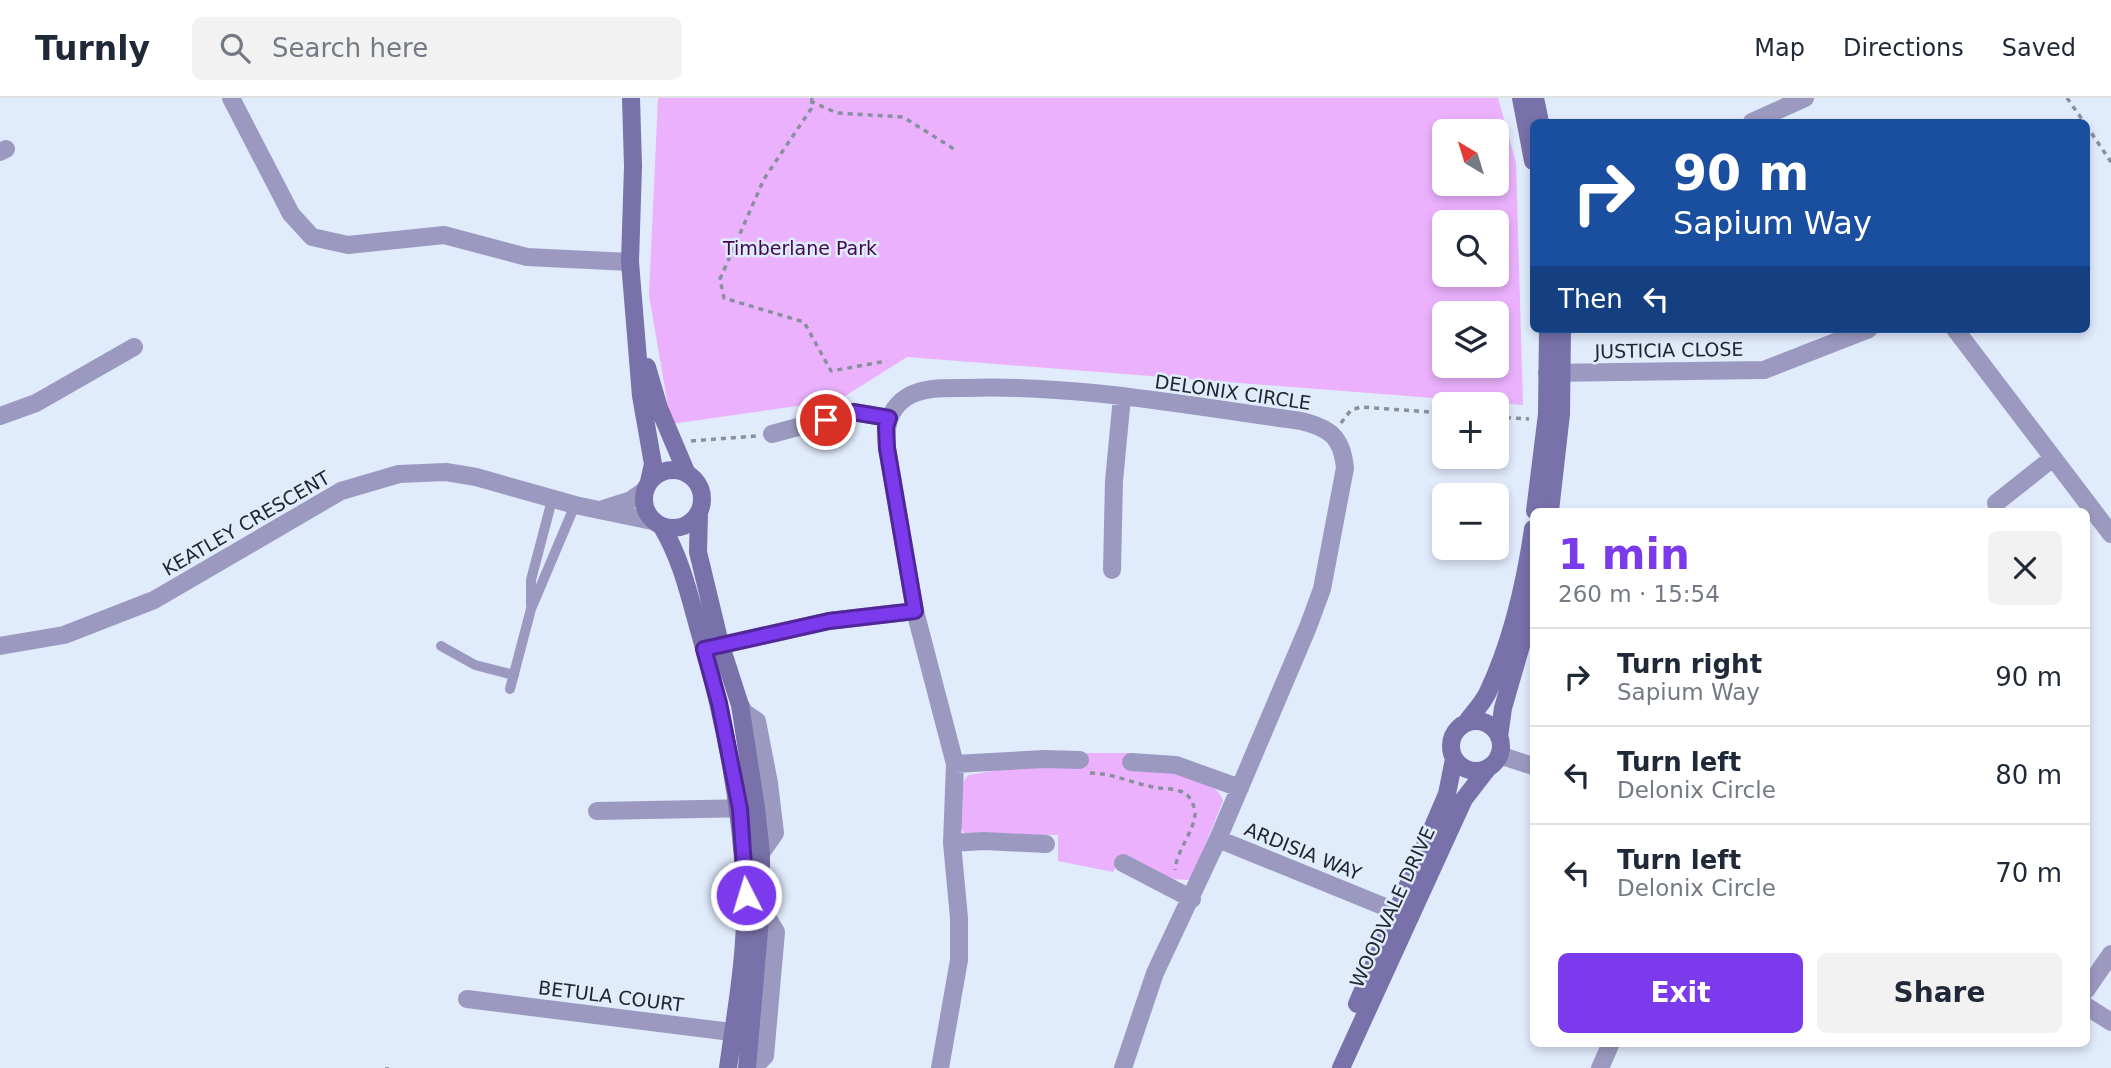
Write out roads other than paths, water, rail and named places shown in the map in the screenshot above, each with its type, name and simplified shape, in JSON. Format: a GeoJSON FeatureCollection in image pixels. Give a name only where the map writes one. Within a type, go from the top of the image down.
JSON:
{"type":"FeatureCollection","features":[{"type":"Feature","properties":{"kind":"street"},"geometry":{"type":"LineString","coordinates":[[231,98],[291,214],[312,237],[348,245],[444,235],[527,257],[630,262]]}},
{"type":"Feature","properties":{"kind":"street"},"geometry":{"type":"LineString","coordinates":[[631,98],[633,166],[630,262],[641,396],[653,464],[644,507],[673,545],[712,646],[740,705],[745,713],[757,721],[775,833],[761,853]]}},
{"type":"Feature","properties":{"kind":"street"},"geometry":{"type":"LineString","coordinates":[[1521,98],[1530,145]]}},
{"type":"Feature","properties":{"kind":"street"},"geometry":{"type":"LineString","coordinates":[[1535,98],[1539,119]]}},
{"type":"Feature","properties":{"kind":"street"},"geometry":{"type":"LineString","coordinates":[[1759,119],[1805,98]]}},
{"type":"Feature","properties":{"kind":"street"},"geometry":{"type":"LineString","coordinates":[[637,333],[659,408],[687,474],[699,487],[702,504],[699,513],[698,552],[719,703],[761,853],[761,907],[742,1034],[728,1068]]}},
{"type":"Feature","properties":{"kind":"street"},"geometry":{"type":"LineString","coordinates":[[1549,333],[1561,414],[1550,508]]}},
{"type":"Feature","properties":{"kind":"street"},"geometry":{"type":"LineString","coordinates":[[1535,508],[1546,414],[1561,333]]}},
{"type":"Feature","properties":{"kind":"street","name":"JUSTICIA CLOSE"},"geometry":{"type":"LineString","coordinates":[[1554,373],[1764,370],[1859,333]]}},
{"type":"Feature","properties":{"kind":"street"},"geometry":{"type":"LineString","coordinates":[[1958,333],[2111,534]]}},
{"type":"Feature","properties":{"kind":"street"},"geometry":{"type":"LineString","coordinates":[[0,415],[36,403],[134,347]]}},
{"type":"Feature","properties":{"kind":"street","name":"DELONIX CIRCLE"},"geometry":{"type":"LineString","coordinates":[[889,418],[909,395],[938,388],[1024,386],[1301,421],[1324,428],[1333,434],[1341,446],[1345,468],[1322,589],[1240,788]]}},
{"type":"Feature","properties":{"kind":"street"},"geometry":{"type":"LineString","coordinates":[[1112,570],[1114,481],[1122,397]]}},
{"type":"Feature","properties":{"kind":"street"},"geometry":{"type":"LineString","coordinates":[[772,434],[853,412],[889,418],[886,427],[887,448],[915,611],[955,764],[952,843],[959,918],[959,960],[940,1068]]}},
{"type":"Feature","properties":{"kind":"street"},"geometry":{"type":"LineString","coordinates":[[1996,503],[2053,458]]}},
{"type":"Feature","properties":{"kind":"street"},"geometry":{"type":"LineString","coordinates":[[600,510],[631,500],[662,472],[679,471],[687,474]]}},
{"type":"Feature","properties":{"kind":"street","name":"KEATLEY CRESCENT"},"geometry":{"type":"LineString","coordinates":[[0,646],[64,635],[154,600],[341,491],[411,473],[446,472],[486,480],[552,500],[657,524]]}},
{"type":"Feature","properties":{"kind":"street"},"geometry":{"type":"LineString","coordinates":[[657,524],[670,529],[687,525],[699,513]]}},
{"type":"Feature","properties":{"kind":"street"},"geometry":{"type":"LineString","coordinates":[[1495,753],[1473,771],[1465,769],[1454,759],[1451,743],[1454,735],[1487,694],[1511,635],[1530,567]]}},
{"type":"Feature","properties":{"kind":"street"},"geometry":{"type":"LineString","coordinates":[[712,646],[829,621],[915,611]]}},
{"type":"Feature","properties":{"kind":"street","name":"WOODVALE DRIVE"},"geometry":{"type":"LineString","coordinates":[[1330,1068],[1403,914],[1464,799],[1495,753],[1503,708],[1530,614]]}},
{"type":"Feature","properties":{"kind":"street"},"geometry":{"type":"LineString","coordinates":[[740,705],[748,808],[742,979],[742,1034],[747,1068]]}},
{"type":"Feature","properties":{"kind":"street"},"geometry":{"type":"LineString","coordinates":[[1466,723],[1482,722],[1495,730],[1495,753]]}},
{"type":"Feature","properties":{"kind":"street"},"geometry":{"type":"LineString","coordinates":[[1495,753],[1530,765]]}},
{"type":"Feature","properties":{"kind":"street"},"geometry":{"type":"LineString","coordinates":[[955,764],[1044,759],[1081,766]]}},
{"type":"Feature","properties":{"kind":"street","name":"WOODVALE DRIVE"},"geometry":{"type":"LineString","coordinates":[[1341,1068],[1403,914],[1447,794],[1454,759]]}},
{"type":"Feature","properties":{"kind":"street"},"geometry":{"type":"LineString","coordinates":[[1123,1068],[1156,973],[1192,899],[1240,788],[1176,765],[1131,762]]}},
{"type":"Feature","properties":{"kind":"street"},"geometry":{"type":"LineString","coordinates":[[597,811],[748,808]]}},
{"type":"Feature","properties":{"kind":"street","name":"ARDISIA WAY"},"geometry":{"type":"LineString","coordinates":[[1218,839],[1403,914]]}},
{"type":"Feature","properties":{"kind":"street"},"geometry":{"type":"LineString","coordinates":[[952,843],[984,841],[1046,844]]}},
{"type":"Feature","properties":{"kind":"street"},"geometry":{"type":"LineString","coordinates":[[1123,863],[1192,899]]}},
{"type":"Feature","properties":{"kind":"street"},"geometry":{"type":"LineString","coordinates":[[753,1068],[765,1056],[776,932],[761,907]]}},
{"type":"Feature","properties":{"kind":"street"},"geometry":{"type":"LineString","coordinates":[[2090,984],[2111,954]]}},
{"type":"Feature","properties":{"kind":"street","name":"BETULA COURT"},"geometry":{"type":"LineString","coordinates":[[467,999],[742,1034]]}},
{"type":"Feature","properties":{"kind":"street"},"geometry":{"type":"LineString","coordinates":[[2090,1009],[2111,1022]]}},
{"type":"Feature","properties":{"kind":"street"},"geometry":{"type":"LineString","coordinates":[[1600,1068],[1609,1047]]}},
{"type":"Feature","properties":{"kind":"lane"},"geometry":{"type":"LineString","coordinates":[[531,609],[531,580],[552,500]]}},
{"type":"Feature","properties":{"kind":"lane"},"geometry":{"type":"LineString","coordinates":[[510,689],[531,609],[575,505]]}},
{"type":"Feature","properties":{"kind":"lane"},"geometry":{"type":"LineString","coordinates":[[441,646],[475,665],[514,676]]}},
{"type":"Feature","properties":{"kind":"park label","name":"Timberlane Park"},"geometry":{"type":"Point","coordinates":[800,248]}}]}
